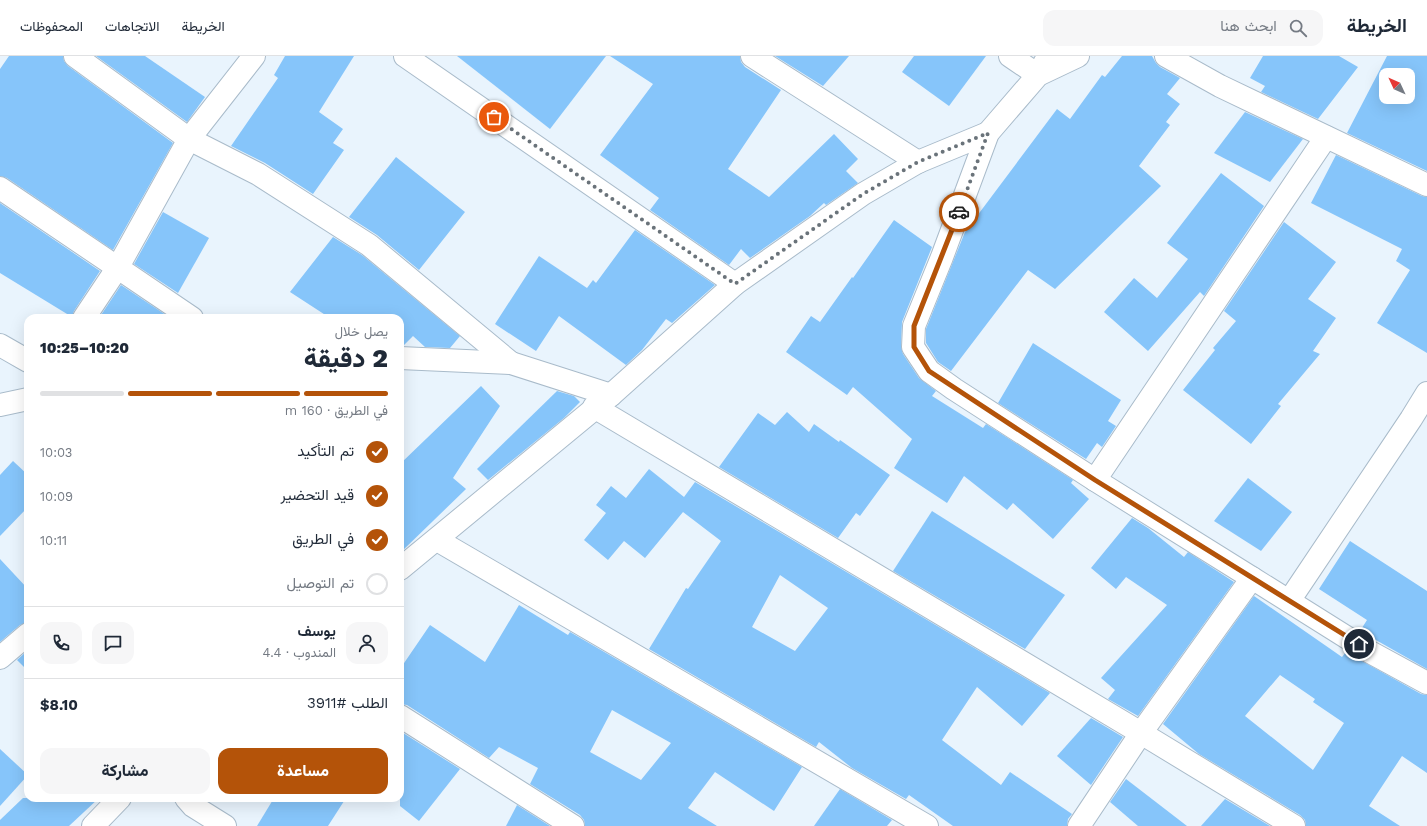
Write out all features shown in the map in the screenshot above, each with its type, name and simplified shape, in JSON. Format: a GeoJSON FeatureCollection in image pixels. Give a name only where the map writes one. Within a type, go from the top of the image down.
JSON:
{"type":"FeatureCollection","features":[{"type":"Feature","properties":{"kind":"street"},"geometry":{"type":"LineString","coordinates":[[74,56],[189,139],[258,174],[368,245],[511,363],[602,401],[1294,826]]}},
{"type":"Feature","properties":{"kind":"street"},"geometry":{"type":"LineString","coordinates":[[87,314],[118,267],[189,139],[254,56]]}},
{"type":"Feature","properties":{"kind":"street"},"geometry":{"type":"LineString","coordinates":[[405,56],[735,284]]}},
{"type":"Feature","properties":{"kind":"street"},"geometry":{"type":"LineString","coordinates":[[752,56],[918,162]]}},
{"type":"Feature","properties":{"kind":"street"},"geometry":{"type":"LineString","coordinates":[[1010,56],[1038,75]]}},
{"type":"Feature","properties":{"kind":"street"},"geometry":{"type":"LineString","coordinates":[[1048,56],[1038,75],[988,133],[942,257],[914,326],[914,347],[929,371],[1095,480],[1370,652],[1427,683]]}},
{"type":"Feature","properties":{"kind":"street"},"geometry":{"type":"LineString","coordinates":[[1038,75],[1078,56]]}},
{"type":"Feature","properties":{"kind":"street"},"geometry":{"type":"LineString","coordinates":[[1166,56],[1220,86],[1427,185]]}},
{"type":"Feature","properties":{"kind":"street"},"geometry":{"type":"LineString","coordinates":[[404,566],[437,540],[602,401],[735,284],[863,194],[918,162],[988,133]]}},
{"type":"Feature","properties":{"kind":"street"},"geometry":{"type":"LineString","coordinates":[[1095,480],[1326,137]]}},
{"type":"Feature","properties":{"kind":"street"},"geometry":{"type":"LineString","coordinates":[[0,188],[186,314]]}},
{"type":"Feature","properties":{"kind":"street"},"geometry":{"type":"LineString","coordinates":[[0,345],[24,359]]}},
{"type":"Feature","properties":{"kind":"street"},"geometry":{"type":"LineString","coordinates":[[404,358],[511,363]]}},
{"type":"Feature","properties":{"kind":"street"},"geometry":{"type":"LineString","coordinates":[[1289,601],[1427,393]]}},
{"type":"Feature","properties":{"kind":"street"},"geometry":{"type":"LineString","coordinates":[[0,406],[24,401]]}},
{"type":"Feature","properties":{"kind":"street"},"geometry":{"type":"LineString","coordinates":[[437,540],[927,826]]}},
{"type":"Feature","properties":{"kind":"street"},"geometry":{"type":"LineString","coordinates":[[1079,826],[1141,733],[1252,578]]}},
{"type":"Feature","properties":{"kind":"street"},"geometry":{"type":"LineString","coordinates":[[0,658],[24,637]]}},
{"type":"Feature","properties":{"kind":"street"},"geometry":{"type":"LineString","coordinates":[[404,719],[572,826]]}},
{"type":"Feature","properties":{"kind":"street"},"geometry":{"type":"LineString","coordinates":[[93,826],[116,802]]}},
{"type":"Feature","properties":{"kind":"street"},"geometry":{"type":"LineString","coordinates":[[190,802],[193,806],[225,826]]}},
{"type":"Feature","properties":{"kind":"building"},"geometry":{"type":"Polygon","coordinates":[[[9,56],[63,56],[64,61],[68,66],[173,143],[113,250],[7,178],[0,176],[0,69],[9,56]]]}},
{"type":"Feature","properties":{"kind":"building"},"geometry":{"type":"Polygon","coordinates":[[[96,56],[145,56],[205,97],[187,122],[96,56]]]}},
{"type":"Feature","properties":{"kind":"building"},"geometry":{"type":"Polygon","coordinates":[[[285,56],[354,56],[319,112],[343,129],[333,143],[344,150],[313,194],[265,163],[231,146],[278,78],[274,75],[285,56]]]}},
{"type":"Feature","properties":{"kind":"building"},"geometry":{"type":"Polygon","coordinates":[[[457,56],[606,56],[550,129],[457,56]]]}},
{"type":"Feature","properties":{"kind":"building"},"geometry":{"type":"Polygon","coordinates":[[[610,56],[740,56],[741,62],[745,67],[781,90],[728,169],[769,197],[834,134],[858,159],[846,171],[858,183],[826,205],[824,203],[810,216],[750,258],[741,249],[729,265],[650,210],[659,198],[600,155],[653,84],[610,56]]]}},
{"type":"Feature","properties":{"kind":"building"},"geometry":{"type":"Polygon","coordinates":[[[775,56],[849,56],[823,86],[775,56]]]}},
{"type":"Feature","properties":{"kind":"building"},"geometry":{"type":"Polygon","coordinates":[[[914,56],[986,56],[949,106],[902,72],[914,56]]]}},
{"type":"Feature","properties":{"kind":"building"},"geometry":{"type":"Polygon","coordinates":[[[1122,56],[1152,56],[1160,67],[1180,78],[1167,94],[1180,104],[1166,122],[1170,125],[1139,166],[1161,186],[1055,289],[1028,270],[951,371],[938,362],[926,343],[926,329],[965,232],[1057,109],[1070,119],[1102,75],[1105,77],[1122,56]]]}},
{"type":"Feature","properties":{"kind":"building"},"geometry":{"type":"Polygon","coordinates":[[[1263,56],[1339,56],[1358,67],[1318,119],[1261,92],[1265,86],[1250,78],[1263,56]]]}},
{"type":"Feature","properties":{"kind":"building"},"geometry":{"type":"Polygon","coordinates":[[[1387,56],[1427,56],[1427,171],[1347,133],[1379,71],[1379,104],[1415,104],[1415,68],[1381,68],[1387,56]]]}},
{"type":"Feature","properties":{"kind":"building"},"geometry":{"type":"Polygon","coordinates":[[[1245,112],[1303,139],[1270,182],[1214,153],[1245,112]]]}},
{"type":"Feature","properties":{"kind":"building"},"geometry":{"type":"Polygon","coordinates":[[[1336,155],[1427,197],[1427,353],[1377,323],[1410,270],[1396,261],[1402,249],[1311,203],[1336,155]]]}},
{"type":"Feature","properties":{"kind":"building"},"geometry":{"type":"Polygon","coordinates":[[[396,157],[465,212],[419,270],[377,235],[349,217],[396,157]]]}},
{"type":"Feature","properties":{"kind":"building"},"geometry":{"type":"Polygon","coordinates":[[[1221,173],[1264,206],[1204,296],[1200,292],[1148,351],[1104,312],[1134,278],[1157,298],[1188,259],[1167,243],[1221,173]]]}},
{"type":"Feature","properties":{"kind":"building"},"geometry":{"type":"Polygon","coordinates":[[[0,203],[100,271],[73,314],[67,314],[0,273],[0,203]]]}},
{"type":"Feature","properties":{"kind":"building"},"geometry":{"type":"Polygon","coordinates":[[[163,212],[209,238],[178,293],[134,264],[163,212]]]}},
{"type":"Feature","properties":{"kind":"building"},"geometry":{"type":"Polygon","coordinates":[[[894,220],[932,247],[902,322],[901,346],[903,354],[919,378],[936,391],[932,396],[983,428],[986,424],[1073,480],[1071,483],[1089,499],[1053,539],[1013,503],[1007,510],[964,476],[947,503],[894,468],[912,439],[853,387],[847,395],[786,352],[811,316],[820,322],[894,220]]]}},
{"type":"Feature","properties":{"kind":"building"},"geometry":{"type":"Polygon","coordinates":[[[1284,222],[1336,262],[1308,299],[1336,318],[1313,351],[1320,354],[1278,404],[1281,406],[1251,444],[1183,390],[1215,350],[1213,348],[1236,321],[1224,311],[1284,222]]]}},
{"type":"Feature","properties":{"kind":"building"},"geometry":{"type":"Polygon","coordinates":[[[635,230],[715,285],[672,323],[666,319],[642,350],[626,365],[559,316],[536,351],[495,324],[539,256],[587,288],[593,280],[596,283],[635,230]]]}},
{"type":"Feature","properties":{"kind":"building"},"geometry":{"type":"Polygon","coordinates":[[[333,237],[362,255],[460,336],[450,348],[425,347],[413,336],[404,345],[404,314],[324,314],[290,292],[333,237]]]}},
{"type":"Feature","properties":{"kind":"building"},"geometry":{"type":"Polygon","coordinates":[[[121,285],[164,314],[102,314],[121,285]]]}},
{"type":"Feature","properties":{"kind":"building"},"geometry":{"type":"Polygon","coordinates":[[[1033,343],[1121,400],[1108,421],[1116,426],[1102,447],[1097,443],[1086,459],[998,403],[1033,343]]]}},
{"type":"Feature","properties":{"kind":"building"},"geometry":{"type":"Polygon","coordinates":[[[481,386],[500,406],[453,478],[466,489],[404,549],[404,460],[481,386]]]}},
{"type":"Feature","properties":{"kind":"building"},"geometry":{"type":"Polygon","coordinates":[[[557,391],[574,396],[580,402],[564,418],[488,480],[477,469],[557,391]]]}},
{"type":"Feature","properties":{"kind":"building"},"geometry":{"type":"Polygon","coordinates":[[[787,412],[809,432],[814,424],[839,442],[840,440],[890,475],[860,516],[856,513],[838,538],[719,467],[758,413],[775,425],[787,412]]]}},
{"type":"Feature","properties":{"kind":"building"},"geometry":{"type":"Polygon","coordinates":[[[13,461],[24,471],[24,511],[0,536],[0,475],[13,461]]]}},
{"type":"Feature","properties":{"kind":"building"},"geometry":{"type":"Polygon","coordinates":[[[649,469],[684,497],[695,482],[1050,693],[1022,726],[977,687],[942,740],[1001,785],[1010,772],[1072,814],[1068,819],[1067,826],[953,826],[909,795],[906,799],[852,768],[819,742],[816,747],[649,649],[686,588],[688,589],[721,541],[683,512],[645,558],[624,541],[608,560],[584,540],[606,513],[596,505],[611,486],[626,498],[649,469]],[[780,575],[752,627],[795,651],[828,608],[780,575]]]}},
{"type":"Feature","properties":{"kind":"building"},"geometry":{"type":"Polygon","coordinates":[[[1248,478],[1292,512],[1261,551],[1214,521],[1248,478]]]}},
{"type":"Feature","properties":{"kind":"building"},"geometry":{"type":"Polygon","coordinates":[[[932,511],[1065,595],[1025,649],[893,571],[932,511]]]}},
{"type":"Feature","properties":{"kind":"building"},"geometry":{"type":"Polygon","coordinates":[[[1132,518],[1148,528],[1184,557],[1188,552],[1234,582],[1138,716],[1108,699],[1115,690],[1101,678],[1167,605],[1126,577],[1116,589],[1091,568],[1132,518]]]}},
{"type":"Feature","properties":{"kind":"building"},"geometry":{"type":"Polygon","coordinates":[[[1350,541],[1427,591],[1427,669],[1360,631],[1367,620],[1319,589],[1350,541]]]}},
{"type":"Feature","properties":{"kind":"building"},"geometry":{"type":"Polygon","coordinates":[[[0,559],[24,585],[24,624],[20,625],[0,642],[0,559]]]}},
{"type":"Feature","properties":{"kind":"building"},"geometry":{"type":"Polygon","coordinates":[[[1254,596],[1342,657],[1346,652],[1421,694],[1427,695],[1427,773],[1402,756],[1369,806],[1400,826],[1306,826],[1305,820],[1300,815],[1199,754],[1163,724],[1254,596]],[[1280,675],[1245,716],[1313,770],[1344,723],[1313,702],[1315,699],[1280,675]]]}},
{"type":"Feature","properties":{"kind":"building"},"geometry":{"type":"Polygon","coordinates":[[[519,605],[568,635],[570,632],[802,767],[774,811],[715,772],[688,808],[717,826],[585,826],[584,820],[580,815],[530,784],[538,768],[499,747],[489,758],[407,705],[404,705],[404,663],[430,625],[485,662],[519,605]],[[612,710],[590,752],[641,780],[671,743],[612,710]]]}},
{"type":"Feature","properties":{"kind":"building"},"geometry":{"type":"Polygon","coordinates":[[[24,654],[24,667],[17,660],[24,654]]]}},
{"type":"Feature","properties":{"kind":"building"},"geometry":{"type":"Polygon","coordinates":[[[1091,718],[1123,737],[1091,785],[1057,756],[1091,718]]]}},
{"type":"Feature","properties":{"kind":"building"},"geometry":{"type":"Polygon","coordinates":[[[404,734],[460,769],[419,821],[400,806],[400,802],[404,802],[404,734]]]}},
{"type":"Feature","properties":{"kind":"building"},"geometry":{"type":"Polygon","coordinates":[[[0,749],[24,771],[24,779],[0,806],[0,749]]]}},
{"type":"Feature","properties":{"kind":"building"},"geometry":{"type":"Polygon","coordinates":[[[1126,779],[1187,826],[1138,826],[1110,802],[1126,779]]]}},
{"type":"Feature","properties":{"kind":"building"},"geometry":{"type":"Polygon","coordinates":[[[840,789],[892,820],[887,826],[814,826],[840,789]]]}},
{"type":"Feature","properties":{"kind":"building"},"geometry":{"type":"Polygon","coordinates":[[[23,798],[24,802],[95,802],[69,826],[0,826],[0,820],[23,798]]]}},
{"type":"Feature","properties":{"kind":"building"},"geometry":{"type":"Polygon","coordinates":[[[1225,799],[1270,826],[1201,826],[1225,799]]]}},
{"type":"Feature","properties":{"kind":"building"},"geometry":{"type":"Polygon","coordinates":[[[272,802],[343,802],[328,826],[257,826],[272,802]]]}},
{"type":"Feature","properties":{"kind":"building"},"geometry":{"type":"Polygon","coordinates":[[[517,805],[550,826],[506,826],[517,805]]]}},
{"type":"Feature","properties":{"kind":"way so far"},"geometry":{"type":"LineString","coordinates":[[494,117],[735,284],[863,194],[918,162],[988,133],[959,212]]}},
{"type":"Feature","properties":{"kind":"route"},"geometry":{"type":"LineString","coordinates":[[959,212],[914,326],[914,347],[929,371],[954,389],[1095,480],[1359,644]]}}]}
